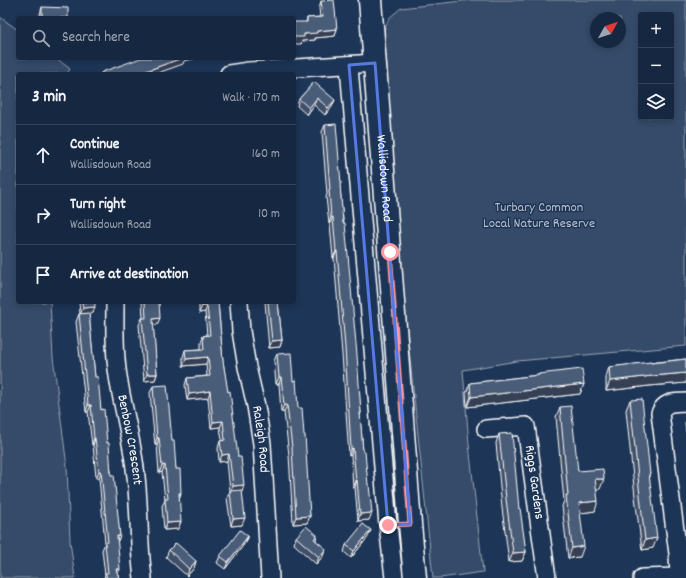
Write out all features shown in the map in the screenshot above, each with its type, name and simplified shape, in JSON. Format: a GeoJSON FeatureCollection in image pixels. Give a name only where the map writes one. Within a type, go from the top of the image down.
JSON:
{"type":"FeatureCollection","features":[{"type":"Feature","properties":{"kind":"main road","name":"Wallisdown Road"},"geometry":{"type":"LineString","coordinates":[[370,0],[415,578]]}},
{"type":"Feature","properties":{"kind":"street"},"geometry":{"type":"LineString","coordinates":[[242,72],[375,63]]}},
{"type":"Feature","properties":{"kind":"street","name":"Wallisdown Road"},"geometry":{"type":"LineString","coordinates":[[349,65],[388,525],[394,578]]}},
{"type":"Feature","properties":{"kind":"street","name":"Benbow Crescent"},"geometry":{"type":"LineString","coordinates":[[115,304],[114,336],[117,368],[135,468],[139,503],[139,534],[143,578]]}},
{"type":"Feature","properties":{"kind":"street","name":"Raleigh Road"},"geometry":{"type":"LineString","coordinates":[[239,304],[241,331],[262,444],[270,578]]}},
{"type":"Feature","properties":{"kind":"street"},"geometry":{"type":"LineString","coordinates":[[642,578],[682,577],[660,413],[662,408],[669,403],[686,402]]}},
{"type":"Feature","properties":{"kind":"street","name":"Riggs Gardens"},"geometry":{"type":"LineString","coordinates":[[486,429],[526,426],[547,578]]}},
{"type":"Feature","properties":{"kind":"street"},"geometry":{"type":"LineString","coordinates":[[388,525],[410,524]]}},
{"type":"Feature","properties":{"kind":"highlighted area"},"geometry":{"type":"Polygon","coordinates":[[[375,63],[410,524],[388,525],[349,65],[375,63]]]}},
{"type":"Feature","properties":{"kind":"green space","name":"Turbary Common Local Nature Reserve"},"geometry":{"type":"Polygon","coordinates":[[[471,0],[686,0],[686,346],[517,361],[463,370],[469,444],[483,572],[440,578],[433,578],[399,253],[384,30],[389,18],[401,8],[471,0]]]}},
{"type":"Feature","properties":{"kind":"green space"},"geometry":{"type":"Polygon","coordinates":[[[0,17],[16,29],[16,60],[59,60],[70,69],[68,72],[16,72],[16,304],[50,304],[53,357],[67,467],[70,541],[75,578],[0,578],[0,17]]]}},
{"type":"Feature","properties":{"kind":"building"},"geometry":{"type":"Polygon","coordinates":[[[334,0],[337,29],[317,31],[317,33],[304,34],[304,37],[296,37],[296,22],[307,22],[307,18],[323,17],[321,1],[334,0]]]}},
{"type":"Feature","properties":{"kind":"building"},"geometry":{"type":"Polygon","coordinates":[[[42,7],[68,8],[68,16],[42,16],[42,7]]]}},
{"type":"Feature","properties":{"kind":"building"},"geometry":{"type":"Polygon","coordinates":[[[135,60],[176,60],[144,72],[102,72],[135,60]]]}},
{"type":"Feature","properties":{"kind":"building"},"geometry":{"type":"Polygon","coordinates":[[[314,82],[335,100],[328,108],[317,98],[309,108],[299,99],[314,82]]]}},
{"type":"Feature","properties":{"kind":"building"},"geometry":{"type":"Polygon","coordinates":[[[336,124],[343,223],[345,223],[357,355],[363,452],[365,452],[372,513],[360,514],[353,448],[351,449],[345,347],[337,251],[333,217],[331,217],[325,125],[336,124]]]}},
{"type":"Feature","properties":{"kind":"building"},"geometry":{"type":"Polygon","coordinates":[[[82,304],[95,304],[95,307],[83,308],[82,304]]]}},
{"type":"Feature","properties":{"kind":"building"},"geometry":{"type":"Polygon","coordinates":[[[145,304],[159,304],[160,318],[153,319],[157,374],[147,374],[142,318],[146,318],[145,304]]]}},
{"type":"Feature","properties":{"kind":"building"},"geometry":{"type":"Polygon","coordinates":[[[202,304],[218,304],[223,361],[228,392],[230,391],[238,457],[241,457],[244,485],[233,486],[229,454],[222,455],[220,441],[225,440],[223,421],[213,422],[210,391],[189,394],[187,378],[210,376],[208,357],[186,359],[185,350],[204,349],[203,336],[210,335],[207,306],[202,306],[202,304]]]}},
{"type":"Feature","properties":{"kind":"building"},"geometry":{"type":"Polygon","coordinates":[[[268,304],[278,304],[282,340],[272,341],[268,304]]]}},
{"type":"Feature","properties":{"kind":"building"},"geometry":{"type":"Polygon","coordinates":[[[89,313],[95,377],[98,377],[101,410],[104,409],[107,443],[109,443],[111,475],[114,475],[120,536],[117,536],[120,569],[116,569],[119,578],[107,578],[105,573],[108,573],[105,543],[108,542],[101,471],[99,471],[94,438],[91,405],[88,405],[79,314],[89,313]]]}},
{"type":"Feature","properties":{"kind":"building"},"geometry":{"type":"Polygon","coordinates":[[[291,353],[293,381],[296,380],[298,408],[302,408],[310,516],[296,517],[292,448],[287,405],[284,405],[281,377],[279,377],[277,354],[291,353]]]}},
{"type":"Feature","properties":{"kind":"building"},"geometry":{"type":"Polygon","coordinates":[[[686,359],[686,373],[610,381],[609,367],[686,359]]]}},
{"type":"Feature","properties":{"kind":"building"},"geometry":{"type":"Polygon","coordinates":[[[582,369],[584,384],[471,397],[470,383],[582,369]]]}},
{"type":"Feature","properties":{"kind":"building"},"geometry":{"type":"Polygon","coordinates":[[[167,385],[176,469],[180,469],[181,493],[179,493],[181,522],[167,523],[165,499],[168,499],[165,465],[162,466],[159,438],[157,438],[153,386],[167,385]]]}},
{"type":"Feature","properties":{"kind":"building"},"geometry":{"type":"Polygon","coordinates":[[[642,399],[657,538],[645,540],[630,400],[642,399]]]}},
{"type":"Feature","properties":{"kind":"building"},"geometry":{"type":"Polygon","coordinates":[[[571,406],[578,471],[603,469],[604,479],[595,479],[598,501],[579,503],[584,546],[572,548],[566,495],[568,495],[560,407],[571,406]]]}},
{"type":"Feature","properties":{"kind":"building"},"geometry":{"type":"Polygon","coordinates":[[[512,433],[519,509],[520,508],[526,552],[513,553],[499,434],[512,433]]]}},
{"type":"Feature","properties":{"kind":"building"},"geometry":{"type":"Polygon","coordinates":[[[242,490],[245,518],[233,519],[230,491],[242,490]]]}},
{"type":"Feature","properties":{"kind":"building"},"geometry":{"type":"Polygon","coordinates":[[[363,524],[371,530],[354,551],[346,545],[363,524]]]}},
{"type":"Feature","properties":{"kind":"building"},"geometry":{"type":"Polygon","coordinates":[[[306,526],[317,535],[314,539],[326,549],[319,557],[296,537],[306,526]]]}},
{"type":"Feature","properties":{"kind":"building"},"geometry":{"type":"Polygon","coordinates":[[[240,530],[248,536],[228,562],[220,556],[240,530]]]}},
{"type":"Feature","properties":{"kind":"building"},"geometry":{"type":"Polygon","coordinates":[[[176,543],[196,561],[189,569],[169,550],[176,543]]]}},
{"type":"Feature","properties":{"kind":"route"},"geometry":{"type":"LineString","coordinates":[[388,525],[410,524],[390,252]]}}]}
